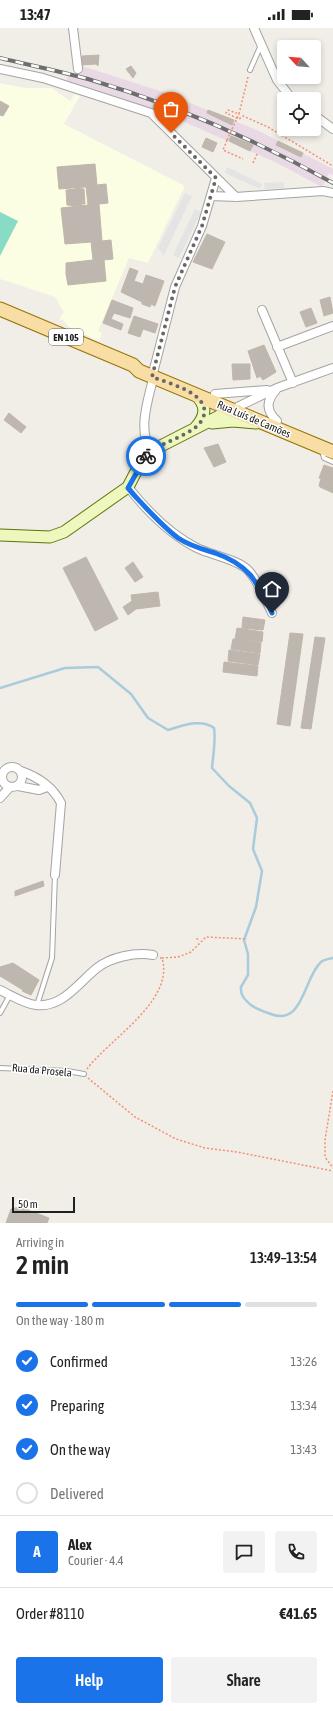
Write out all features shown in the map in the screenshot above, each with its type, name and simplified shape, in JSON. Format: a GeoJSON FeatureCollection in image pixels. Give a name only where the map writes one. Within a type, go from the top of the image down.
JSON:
{"type":"FeatureCollection","features":[{"type":"Feature","properties":{"kind":"main road","name":"Rua Luís de Camões"},"geometry":{"type":"LineString","coordinates":[[0,308],[133,365],[139,371],[153,377],[196,395],[234,406]]}},
{"type":"Feature","properties":{"kind":"main road","name":"Rua Luís de Camões"},"geometry":{"type":"LineString","coordinates":[[153,377],[234,406],[330,448]]}},
{"type":"Feature","properties":{"kind":"street"},"geometry":{"type":"LineString","coordinates":[[73,28],[78,69]]}},
{"type":"Feature","properties":{"kind":"street"},"geometry":{"type":"LineString","coordinates":[[254,28],[277,80],[286,92]]}},
{"type":"Feature","properties":{"kind":"street"},"geometry":{"type":"LineString","coordinates":[[0,69],[43,78],[151,113],[236,197]]}},
{"type":"Feature","properties":{"kind":"street"},"geometry":{"type":"LineString","coordinates":[[321,120],[333,129]]}},
{"type":"Feature","properties":{"kind":"street"},"geometry":{"type":"LineString","coordinates":[[151,450],[146,440],[144,423],[153,377],[175,287],[194,245],[216,178]]}},
{"type":"Feature","properties":{"kind":"street"},"geometry":{"type":"LineString","coordinates":[[211,196],[236,197],[323,190],[333,193]]}},
{"type":"Feature","properties":{"kind":"street"},"geometry":{"type":"LineString","coordinates":[[262,310],[293,383]]}},
{"type":"Feature","properties":{"kind":"street"},"geometry":{"type":"LineString","coordinates":[[277,347],[333,326]]}},
{"type":"Feature","properties":{"kind":"street"},"geometry":{"type":"LineString","coordinates":[[0,535],[57,536],[128,488],[142,460],[151,450],[234,406],[277,388],[333,368]]}},
{"type":"Feature","properties":{"kind":"street"},"geometry":{"type":"LineString","coordinates":[[153,377],[162,377],[234,406],[330,448]]}},
{"type":"Feature","properties":{"kind":"street"},"geometry":{"type":"LineString","coordinates":[[234,406],[240,394],[277,388]]}},
{"type":"Feature","properties":{"kind":"street"},"geometry":{"type":"LineString","coordinates":[[196,427],[218,422],[233,421],[272,423],[268,401],[277,388]]}},
{"type":"Feature","properties":{"kind":"street"},"geometry":{"type":"LineString","coordinates":[[196,395],[203,402],[205,408],[204,416],[196,427]]}},
{"type":"Feature","properties":{"kind":"street"},"geometry":{"type":"LineString","coordinates":[[128,488],[143,505],[178,537],[199,549],[216,554],[247,569],[259,586],[272,613]]}},
{"type":"Feature","properties":{"kind":"street"},"geometry":{"type":"LineString","coordinates":[[47,787],[39,790],[14,786],[5,784],[1,777],[6,769],[12,767],[42,781],[47,787],[56,793],[61,803],[55,876]]}},
{"type":"Feature","properties":{"kind":"street"},"geometry":{"type":"LineString","coordinates":[[0,798],[22,781],[21,772]]}},
{"type":"Feature","properties":{"kind":"street"},"geometry":{"type":"LineString","coordinates":[[0,990],[37,1006],[48,1004],[67,996],[97,968],[108,961],[119,957],[153,955]]}},
{"type":"Feature","properties":{"kind":"lane"},"geometry":{"type":"LineString","coordinates":[[250,70],[261,45]]}},
{"type":"Feature","properties":{"kind":"lane"},"geometry":{"type":"LineString","coordinates":[[330,448],[324,458],[333,462]]}},
{"type":"Feature","properties":{"kind":"lane"},"geometry":{"type":"LineString","coordinates":[[37,1006],[52,958],[55,876]]}},
{"type":"Feature","properties":{"kind":"lane"},"geometry":{"type":"LineString","coordinates":[[0,1013],[10,995]]}},
{"type":"Feature","properties":{"kind":"lane","name":"Rua da Prosela"},"geometry":{"type":"LineString","coordinates":[[0,1068],[48,1069],[84,1074]]}},
{"type":"Feature","properties":{"kind":"path"},"geometry":{"type":"LineString","coordinates":[[243,158],[223,150],[239,114],[250,70]]}},
{"type":"Feature","properties":{"kind":"path"},"geometry":{"type":"LineString","coordinates":[[239,114],[228,110],[226,113],[239,119],[243,116],[268,127],[327,164],[333,166]]}},
{"type":"Feature","properties":{"kind":"path"},"geometry":{"type":"LineString","coordinates":[[253,163],[258,154]]}},
{"type":"Feature","properties":{"kind":"path"},"geometry":{"type":"LineString","coordinates":[[153,955],[162,958],[178,957],[191,952],[198,942],[206,937],[247,939]]}},
{"type":"Feature","properties":{"kind":"path"},"geometry":{"type":"LineString","coordinates":[[197,938],[198,942]]}},
{"type":"Feature","properties":{"kind":"path"},"geometry":{"type":"LineString","coordinates":[[162,958],[165,969],[159,987],[148,1007],[91,1064],[84,1074],[135,1116],[176,1139],[205,1148],[333,1169]]}},
{"type":"Feature","properties":{"kind":"path"},"geometry":{"type":"LineString","coordinates":[[333,1091],[325,1140],[325,1156],[333,1169]]}},
{"type":"Feature","properties":{"kind":"shaded area"},"geometry":{"type":"Polygon","coordinates":[[[79,65],[163,92],[259,131],[333,169],[333,175],[329,173],[322,187],[279,164],[178,119],[109,94],[66,82],[68,76],[75,78],[79,65]]]}},
{"type":"Feature","properties":{"kind":"shaded area"},"geometry":{"type":"Polygon","coordinates":[[[0,83],[25,88],[52,88],[70,101],[74,95],[80,96],[64,124],[185,186],[148,263],[129,258],[98,331],[102,333],[99,341],[69,327],[63,320],[59,319],[64,312],[55,297],[0,279],[0,83]]]}},
{"type":"Feature","properties":{"kind":"shaded area"},"geometry":{"type":"Polygon","coordinates":[[[227,167],[262,184],[260,189],[225,173],[227,167]]]}},
{"type":"Feature","properties":{"kind":"shaded area"},"geometry":{"type":"Polygon","coordinates":[[[284,182],[284,188],[265,189],[264,183],[284,182]]]}},
{"type":"Feature","properties":{"kind":"shaded area"},"geometry":{"type":"Polygon","coordinates":[[[185,193],[192,196],[164,255],[158,248],[185,193]]]}},
{"type":"Feature","properties":{"kind":"shaded area"},"geometry":{"type":"Polygon","coordinates":[[[195,209],[201,212],[179,258],[173,255],[195,209]]]}},
{"type":"Feature","properties":{"kind":"green space"},"geometry":{"type":"Polygon","coordinates":[[[0,212],[18,221],[0,256],[0,212]]]}},
{"type":"Feature","properties":{"kind":"building"},"geometry":{"type":"Polygon","coordinates":[[[99,55],[98,66],[96,64],[82,65],[82,56],[99,55]]]}},
{"type":"Feature","properties":{"kind":"building"},"geometry":{"type":"Polygon","coordinates":[[[131,66],[136,73],[133,78],[126,69],[131,66]]]}},
{"type":"Feature","properties":{"kind":"building"},"geometry":{"type":"Polygon","coordinates":[[[0,101],[9,106],[3,116],[0,115],[0,101]]]}},
{"type":"Feature","properties":{"kind":"building"},"geometry":{"type":"Polygon","coordinates":[[[154,104],[181,114],[178,119],[153,109],[154,104]]]}},
{"type":"Feature","properties":{"kind":"building"},"geometry":{"type":"Polygon","coordinates":[[[208,110],[234,120],[232,125],[207,113],[208,110]]]}},
{"type":"Feature","properties":{"kind":"building"},"geometry":{"type":"Polygon","coordinates":[[[231,136],[253,145],[250,151],[229,141],[231,136]]]}},
{"type":"Feature","properties":{"kind":"building"},"geometry":{"type":"Polygon","coordinates":[[[206,138],[217,143],[213,152],[202,147],[206,138]]]}},
{"type":"Feature","properties":{"kind":"building"},"geometry":{"type":"Polygon","coordinates":[[[278,141],[303,153],[301,157],[276,145],[278,141]]]}},
{"type":"Feature","properties":{"kind":"building"},"geometry":{"type":"Polygon","coordinates":[[[95,164],[97,185],[106,184],[108,203],[99,204],[102,241],[111,240],[113,259],[104,260],[106,281],[68,285],[66,263],[93,260],[91,242],[65,244],[61,208],[88,205],[86,187],[59,189],[57,167],[95,164]]]}},
{"type":"Feature","properties":{"kind":"building"},"geometry":{"type":"Polygon","coordinates":[[[75,188],[84,189],[85,204],[81,204],[82,206],[67,205],[66,190],[75,188]]]}},
{"type":"Feature","properties":{"kind":"building"},"geometry":{"type":"Polygon","coordinates":[[[207,234],[225,242],[212,269],[193,262],[207,234]]]}},
{"type":"Feature","properties":{"kind":"building"},"geometry":{"type":"Polygon","coordinates":[[[130,268],[138,271],[134,281],[143,284],[146,275],[164,281],[155,306],[151,304],[150,307],[142,304],[142,302],[121,292],[130,268]]]}},
{"type":"Feature","properties":{"kind":"building"},"geometry":{"type":"Polygon","coordinates":[[[330,297],[333,313],[324,316],[320,300],[330,297]]]}},
{"type":"Feature","properties":{"kind":"building"},"geometry":{"type":"Polygon","coordinates":[[[112,300],[133,308],[130,318],[114,313],[111,319],[123,324],[121,330],[103,323],[112,300]]]}},
{"type":"Feature","properties":{"kind":"building"},"geometry":{"type":"Polygon","coordinates":[[[311,308],[317,323],[306,327],[300,312],[311,308]]]}},
{"type":"Feature","properties":{"kind":"building"},"geometry":{"type":"Polygon","coordinates":[[[134,316],[158,324],[155,333],[143,329],[140,337],[128,333],[134,316]]]}},
{"type":"Feature","properties":{"kind":"building"},"geometry":{"type":"Polygon","coordinates":[[[264,345],[276,372],[263,380],[260,376],[257,378],[248,351],[264,345]]]}},
{"type":"Feature","properties":{"kind":"building"},"geometry":{"type":"Polygon","coordinates":[[[232,364],[250,364],[250,379],[233,380],[232,364]]]}},
{"type":"Feature","properties":{"kind":"building"},"geometry":{"type":"Polygon","coordinates":[[[9,413],[26,427],[21,433],[4,420],[9,413]]]}},
{"type":"Feature","properties":{"kind":"building"},"geometry":{"type":"Polygon","coordinates":[[[218,444],[226,462],[214,467],[204,448],[218,444]]]}},
{"type":"Feature","properties":{"kind":"building"},"geometry":{"type":"Polygon","coordinates":[[[324,465],[333,468],[333,493],[320,487],[319,485],[321,479],[319,478],[324,465]]]}},
{"type":"Feature","properties":{"kind":"building"},"geometry":{"type":"Polygon","coordinates":[[[86,557],[118,619],[95,631],[63,568],[86,557]]]}},
{"type":"Feature","properties":{"kind":"building"},"geometry":{"type":"Polygon","coordinates":[[[133,562],[143,577],[135,582],[125,568],[133,562]]]}},
{"type":"Feature","properties":{"kind":"building"},"geometry":{"type":"Polygon","coordinates":[[[158,592],[160,606],[136,609],[128,615],[123,607],[132,601],[131,595],[158,592]]]}},
{"type":"Feature","properties":{"kind":"building"},"geometry":{"type":"Polygon","coordinates":[[[243,617],[265,620],[263,630],[242,628],[243,617]]]}},
{"type":"Feature","properties":{"kind":"building"},"geometry":{"type":"Polygon","coordinates":[[[237,628],[263,632],[262,642],[235,639],[237,628]]]}},
{"type":"Feature","properties":{"kind":"building"},"geometry":{"type":"Polygon","coordinates":[[[290,633],[303,634],[290,726],[277,724],[290,633]]]}},
{"type":"Feature","properties":{"kind":"building"},"geometry":{"type":"Polygon","coordinates":[[[315,637],[325,638],[311,729],[301,728],[315,637]]]}},
{"type":"Feature","properties":{"kind":"building"},"geometry":{"type":"Polygon","coordinates":[[[233,639],[261,643],[260,653],[231,649],[233,639]]]}},
{"type":"Feature","properties":{"kind":"building"},"geometry":{"type":"Polygon","coordinates":[[[229,650],[260,654],[258,665],[228,661],[229,650]]]}},
{"type":"Feature","properties":{"kind":"building"},"geometry":{"type":"Polygon","coordinates":[[[224,662],[258,666],[257,676],[223,672],[224,662]]]}},
{"type":"Feature","properties":{"kind":"building"},"geometry":{"type":"Polygon","coordinates":[[[43,881],[44,886],[15,896],[15,891],[43,881]]]}},
{"type":"Feature","properties":{"kind":"building"},"geometry":{"type":"Polygon","coordinates":[[[13,963],[39,980],[31,995],[22,991],[23,990],[0,976],[0,967],[13,963]]]}},
{"type":"Feature","properties":{"kind":"building"},"geometry":{"type":"Polygon","coordinates":[[[20,1207],[49,1218],[47,1223],[6,1223],[11,1209],[20,1207]]]}},
{"type":"Feature","properties":{"kind":"waterway"},"geometry":{"type":"LineString","coordinates":[[0,688],[65,668],[98,667],[131,694],[148,718],[168,730],[197,723],[209,725],[214,728],[215,742],[212,768],[229,786],[250,803],[257,818],[253,849],[262,871],[256,907],[244,940],[248,954],[248,975],[241,987],[242,995],[251,1005],[261,1011],[280,1016],[289,1014],[296,1008],[301,1000],[315,969],[322,961],[333,958]]}},
{"type":"Feature","properties":{"kind":"railway"},"geometry":{"type":"LineString","coordinates":[[0,58],[88,79],[183,112],[214,124],[274,152],[333,183]]}},
{"type":"Feature","properties":{"kind":"way so far"},"geometry":{"type":"LineString","coordinates":[[146,456],[151,450],[196,427],[204,416],[205,410],[203,402],[196,395],[152,377],[175,287],[202,226],[216,178],[212,172],[171,133]]}},
{"type":"Feature","properties":{"kind":"route"},"geometry":{"type":"LineString","coordinates":[[146,456],[142,460],[128,488],[143,505],[178,537],[199,549],[216,554],[247,569],[259,586],[272,613]]}}]}
